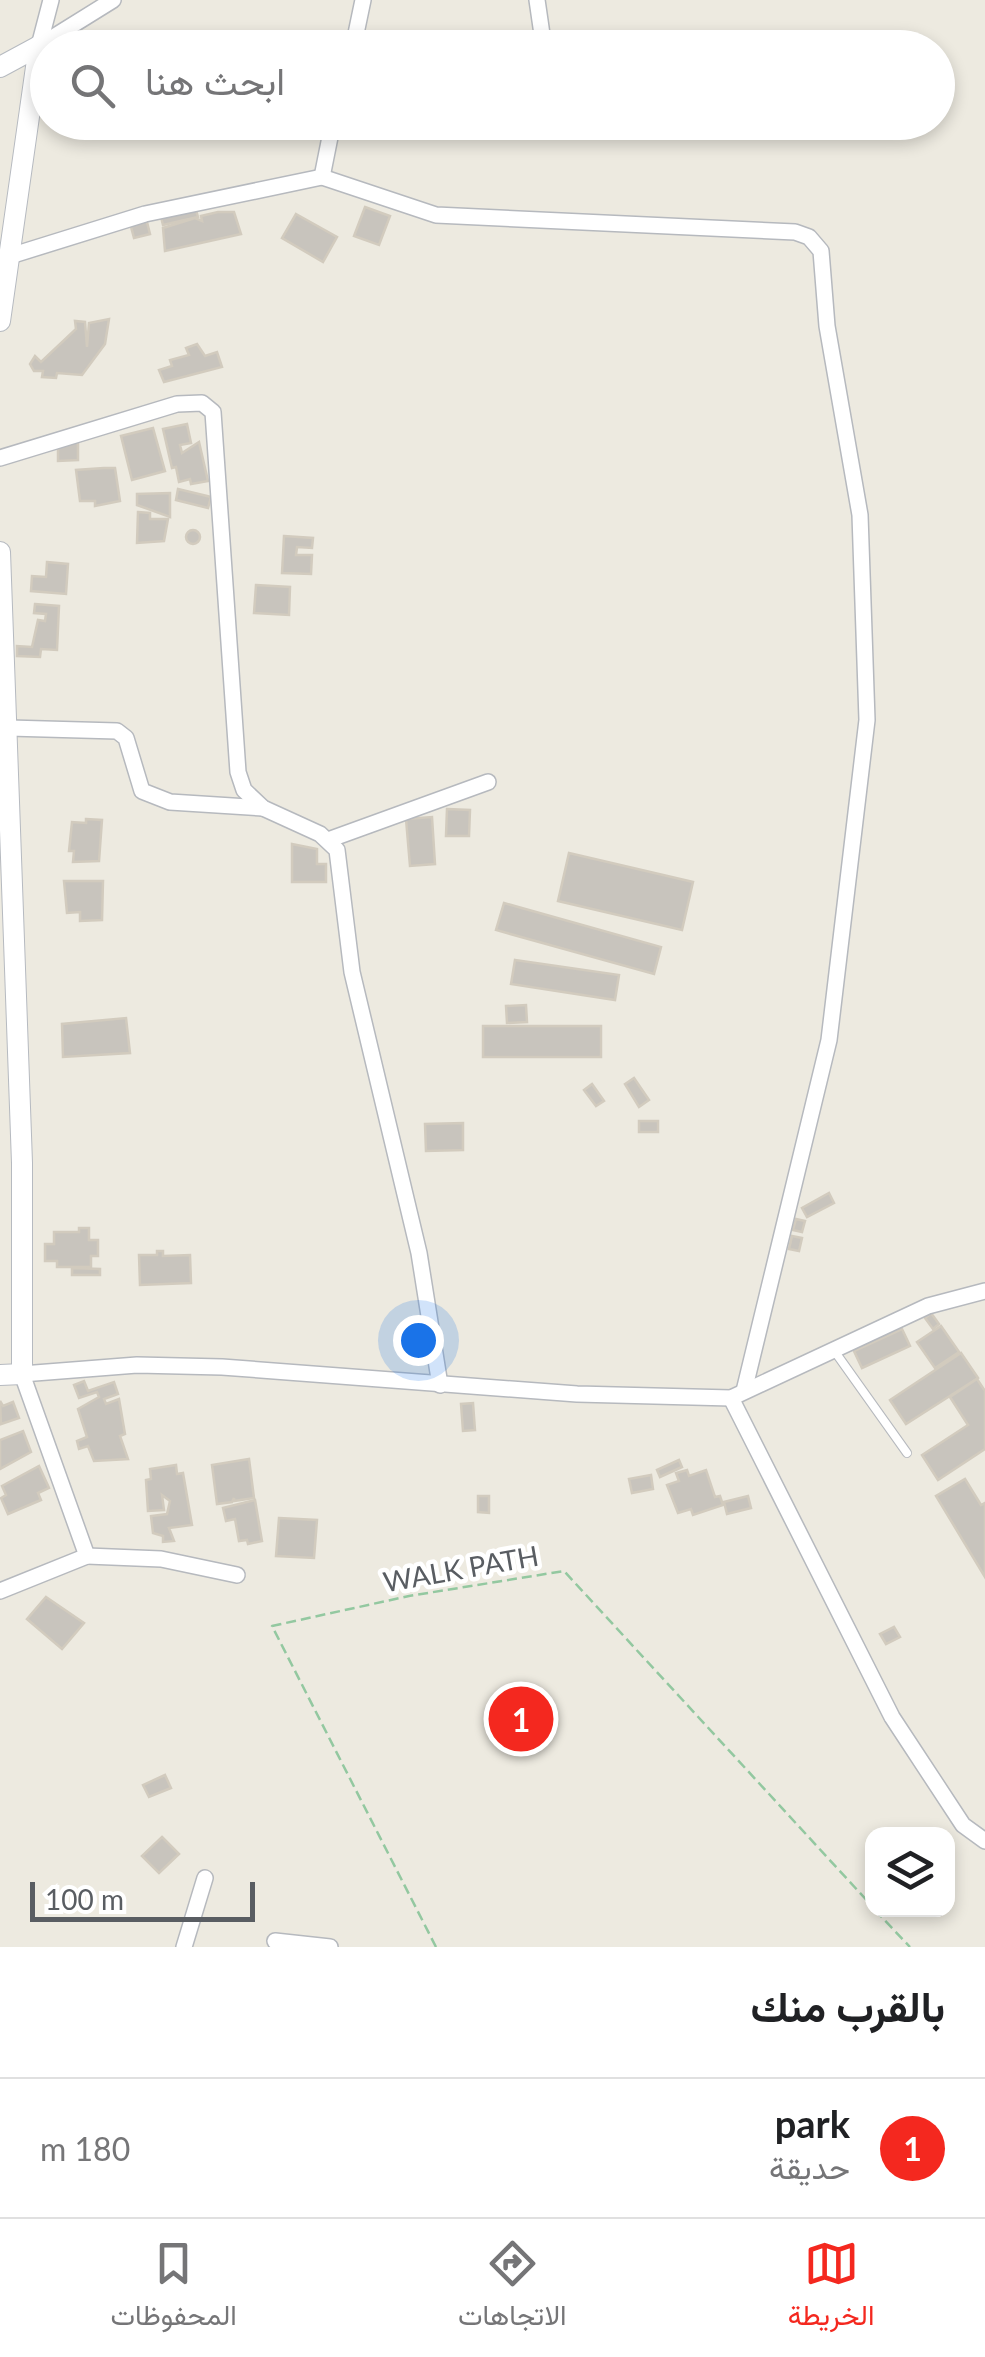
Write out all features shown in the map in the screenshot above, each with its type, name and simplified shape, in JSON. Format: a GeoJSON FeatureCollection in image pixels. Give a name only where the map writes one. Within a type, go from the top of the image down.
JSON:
{"type":"FeatureCollection","features":[{"type":"Feature","properties":{"kind":"street"},"geometry":{"type":"LineString","coordinates":[[43,30],[51,0]]}},
{"type":"Feature","properties":{"kind":"street"},"geometry":{"type":"LineString","coordinates":[[64,30],[113,0]]}},
{"type":"Feature","properties":{"kind":"street"},"geometry":{"type":"LineString","coordinates":[[360,30],[363,0]]}},
{"type":"Feature","properties":{"kind":"street"},"geometry":{"type":"LineString","coordinates":[[536,0],[541,30]]}},
{"type":"Feature","properties":{"kind":"street"},"geometry":{"type":"LineString","coordinates":[[0,67],[30,50]]}},
{"type":"Feature","properties":{"kind":"street"},"geometry":{"type":"LineString","coordinates":[[0,321],[30,106]]}},
{"type":"Feature","properties":{"kind":"street"},"geometry":{"type":"LineString","coordinates":[[322,177],[329,140]]}},
{"type":"Feature","properties":{"kind":"street"},"geometry":{"type":"LineString","coordinates":[[10,256],[145,214],[322,177],[436,216],[795,232],[808,237],[821,251],[828,326],[860,515],[866,720],[829,1040],[737,1395],[892,1717],[963,1825],[985,1841]]}},
{"type":"Feature","properties":{"kind":"street"},"geometry":{"type":"LineString","coordinates":[[0,458],[177,404],[202,403],[210,408],[220,472],[238,772],[244,790],[263,808],[328,840],[341,865],[352,972],[418,1254],[440,1385]]}},
{"type":"Feature","properties":{"kind":"street"},"geometry":{"type":"LineString","coordinates":[[0,552],[22,1163],[22,1374],[87,1556]]}},
{"type":"Feature","properties":{"kind":"street"},"geometry":{"type":"LineString","coordinates":[[8,728],[118,731],[126,738],[142,791],[170,802],[263,808]]}},
{"type":"Feature","properties":{"kind":"street"},"geometry":{"type":"LineString","coordinates":[[328,840],[488,782]]}},
{"type":"Feature","properties":{"kind":"street"},"geometry":{"type":"LineString","coordinates":[[0,1375],[188,1366],[440,1385],[737,1395],[928,1306],[985,1291]]}},
{"type":"Feature","properties":{"kind":"street"},"geometry":{"type":"LineString","coordinates":[[0,1591],[87,1556],[162,1559],[237,1575]]}},
{"type":"Feature","properties":{"kind":"street"},"geometry":{"type":"LineString","coordinates":[[184,1947],[206,1878]]}},
{"type":"Feature","properties":{"kind":"street"},"geometry":{"type":"LineString","coordinates":[[275,1941],[330,1947]]}},
{"type":"Feature","properties":{"kind":"lane"},"geometry":{"type":"LineString","coordinates":[[832,1349],[907,1453]]}},
{"type":"Feature","properties":{"kind":"path","name":"WALK PATH"},"geometry":{"type":"LineString","coordinates":[[436,1947],[272,1626],[409,1596],[564,1572],[865,1898]]}},
{"type":"Feature","properties":{"kind":"path","name":"WALK PATH"},"geometry":{"type":"LineString","coordinates":[[882,1917],[910,1947]]}},
{"type":"Feature","properties":{"kind":"building"},"geometry":{"type":"Polygon","coordinates":[[[365,207],[390,216],[379,245],[354,236],[365,207]]]}},
{"type":"Feature","properties":{"kind":"building"},"geometry":{"type":"Polygon","coordinates":[[[196,210],[198,217],[163,225],[161,217],[196,210]]]}},
{"type":"Feature","properties":{"kind":"building"},"geometry":{"type":"Polygon","coordinates":[[[234,212],[241,234],[165,251],[163,228],[195,218],[202,221],[201,216],[234,212]]]}},
{"type":"Feature","properties":{"kind":"building"},"geometry":{"type":"Polygon","coordinates":[[[296,214],[337,237],[323,262],[282,238],[296,214]]]}},
{"type":"Feature","properties":{"kind":"building"},"geometry":{"type":"Polygon","coordinates":[[[146,218],[150,234],[134,238],[130,223],[146,218]]]}},
{"type":"Feature","properties":{"kind":"building"},"geometry":{"type":"Polygon","coordinates":[[[109,319],[105,344],[82,375],[57,373],[56,378],[42,377],[43,371],[34,371],[30,364],[35,356],[41,362],[76,329],[75,321],[85,322],[87,347],[89,323],[109,319]]]}},
{"type":"Feature","properties":{"kind":"building"},"geometry":{"type":"Polygon","coordinates":[[[197,344],[205,356],[217,352],[222,367],[164,382],[159,370],[172,366],[170,360],[189,355],[186,348],[197,344]]]}},
{"type":"Feature","properties":{"kind":"building"},"geometry":{"type":"Polygon","coordinates":[[[187,424],[191,443],[180,445],[182,453],[199,442],[208,481],[179,482],[176,467],[172,468],[163,429],[187,424]]]}},
{"type":"Feature","properties":{"kind":"building"},"geometry":{"type":"Polygon","coordinates":[[[153,428],[165,471],[132,480],[121,436],[153,428]]]}},
{"type":"Feature","properties":{"kind":"building"},"geometry":{"type":"Polygon","coordinates":[[[58,440],[78,440],[78,460],[58,461],[58,440]]]}},
{"type":"Feature","properties":{"kind":"building"},"geometry":{"type":"Polygon","coordinates":[[[115,468],[120,501],[95,506],[95,501],[80,501],[76,470],[115,468]]]}},
{"type":"Feature","properties":{"kind":"building"},"geometry":{"type":"Polygon","coordinates":[[[178,489],[211,497],[208,508],[176,500],[178,489]]]}},
{"type":"Feature","properties":{"kind":"building"},"geometry":{"type":"Polygon","coordinates":[[[170,493],[170,517],[137,505],[137,494],[170,493]]]}},
{"type":"Feature","properties":{"kind":"building"},"geometry":{"type":"Polygon","coordinates":[[[138,512],[150,513],[150,519],[168,519],[164,541],[137,543],[138,512]]]}},
{"type":"Feature","properties":{"kind":"building"},"geometry":{"type":"Polygon","coordinates":[[[193,530],[200,537],[193,544],[186,537],[193,530]]]}},
{"type":"Feature","properties":{"kind":"building"},"geometry":{"type":"Polygon","coordinates":[[[284,536],[313,538],[312,548],[297,547],[296,555],[312,555],[311,574],[282,573],[284,536]]]}},
{"type":"Feature","properties":{"kind":"building"},"geometry":{"type":"Polygon","coordinates":[[[47,562],[68,564],[66,594],[31,591],[32,576],[46,577],[47,562]]]}},
{"type":"Feature","properties":{"kind":"building"},"geometry":{"type":"Polygon","coordinates":[[[256,585],[290,587],[289,615],[254,613],[256,585]]]}},
{"type":"Feature","properties":{"kind":"building"},"geometry":{"type":"Polygon","coordinates":[[[35,604],[59,606],[57,650],[41,649],[40,657],[17,656],[17,646],[32,647],[38,620],[45,621],[46,614],[34,613],[35,604]]]}},
{"type":"Feature","properties":{"kind":"building"},"geometry":{"type":"Polygon","coordinates":[[[447,809],[470,810],[469,836],[446,836],[447,809]]]}},
{"type":"Feature","properties":{"kind":"building"},"geometry":{"type":"Polygon","coordinates":[[[432,817],[435,864],[410,866],[406,819],[432,817]]]}},
{"type":"Feature","properties":{"kind":"building"},"geometry":{"type":"Polygon","coordinates":[[[86,819],[102,820],[99,861],[73,862],[74,851],[69,851],[72,822],[86,823],[86,819]]]}},
{"type":"Feature","properties":{"kind":"building"},"geometry":{"type":"Polygon","coordinates":[[[292,844],[317,849],[317,864],[326,864],[326,882],[292,882],[292,844]]]}},
{"type":"Feature","properties":{"kind":"building"},"geometry":{"type":"Polygon","coordinates":[[[569,853],[693,882],[682,930],[558,901],[569,853]]]}},
{"type":"Feature","properties":{"kind":"building"},"geometry":{"type":"Polygon","coordinates":[[[64,881],[103,881],[102,920],[80,921],[80,912],[67,913],[64,881]]]}},
{"type":"Feature","properties":{"kind":"building"},"geometry":{"type":"Polygon","coordinates":[[[504,903],[661,947],[654,974],[496,930],[504,903]]]}},
{"type":"Feature","properties":{"kind":"building"},"geometry":{"type":"Polygon","coordinates":[[[515,960],[619,975],[615,1000],[511,984],[515,960]]]}},
{"type":"Feature","properties":{"kind":"building"},"geometry":{"type":"Polygon","coordinates":[[[526,1005],[527,1022],[507,1023],[506,1006],[526,1005]]]}},
{"type":"Feature","properties":{"kind":"building"},"geometry":{"type":"Polygon","coordinates":[[[126,1018],[130,1053],[63,1057],[62,1024],[126,1018]]]}},
{"type":"Feature","properties":{"kind":"building"},"geometry":{"type":"Polygon","coordinates":[[[483,1026],[601,1026],[601,1057],[483,1057],[483,1026]]]}},
{"type":"Feature","properties":{"kind":"building"},"geometry":{"type":"Polygon","coordinates":[[[634,1078],[649,1100],[639,1107],[625,1084],[634,1078]]]}},
{"type":"Feature","properties":{"kind":"building"},"geometry":{"type":"Polygon","coordinates":[[[592,1084],[604,1101],[596,1106],[584,1090],[592,1084]]]}},
{"type":"Feature","properties":{"kind":"building"},"geometry":{"type":"Polygon","coordinates":[[[639,1121],[658,1121],[658,1132],[639,1132],[639,1121]]]}},
{"type":"Feature","properties":{"kind":"building"},"geometry":{"type":"Polygon","coordinates":[[[463,1123],[463,1150],[426,1151],[425,1124],[463,1123]]]}},
{"type":"Feature","properties":{"kind":"building"},"geometry":{"type":"Polygon","coordinates":[[[829,1193],[834,1203],[807,1217],[802,1208],[829,1193]]]}},
{"type":"Feature","properties":{"kind":"building"},"geometry":{"type":"Polygon","coordinates":[[[796,1219],[805,1221],[802,1232],[793,1230],[796,1219]]]}},
{"type":"Feature","properties":{"kind":"building"},"geometry":{"type":"Polygon","coordinates":[[[79,1228],[89,1228],[89,1240],[98,1240],[98,1256],[91,1256],[91,1267],[57,1267],[57,1261],[45,1261],[45,1244],[54,1244],[54,1232],[79,1232],[79,1228]]]}},
{"type":"Feature","properties":{"kind":"building"},"geometry":{"type":"Polygon","coordinates":[[[792,1236],[802,1238],[799,1251],[789,1249],[792,1236]]]}},
{"type":"Feature","properties":{"kind":"building"},"geometry":{"type":"Polygon","coordinates":[[[157,1251],[163,1251],[163,1256],[190,1255],[191,1283],[140,1285],[139,1255],[157,1255],[157,1251]]]}},
{"type":"Feature","properties":{"kind":"building"},"geometry":{"type":"Polygon","coordinates":[[[72,1268],[100,1269],[100,1275],[72,1275],[72,1268]]]}},
{"type":"Feature","properties":{"kind":"building"},"geometry":{"type":"Polygon","coordinates":[[[931,1313],[939,1324],[933,1329],[925,1318],[931,1313]]]}},
{"type":"Feature","properties":{"kind":"building"},"geometry":{"type":"Polygon","coordinates":[[[941,1326],[959,1352],[935,1368],[917,1342],[941,1326]]]}},
{"type":"Feature","properties":{"kind":"building"},"geometry":{"type":"Polygon","coordinates":[[[902,1329],[910,1346],[862,1368],[854,1351],[902,1329]]]}},
{"type":"Feature","properties":{"kind":"building"},"geometry":{"type":"Polygon","coordinates":[[[961,1353],[978,1378],[906,1424],[890,1400],[961,1353]]]}},
{"type":"Feature","properties":{"kind":"building"},"geometry":{"type":"Polygon","coordinates":[[[977,1379],[985,1391],[985,1449],[938,1480],[922,1455],[968,1425],[950,1397],[977,1379]]]}},
{"type":"Feature","properties":{"kind":"building"},"geometry":{"type":"Polygon","coordinates":[[[84,1381],[88,1391],[114,1382],[118,1394],[104,1399],[106,1404],[119,1399],[125,1434],[120,1436],[128,1459],[94,1461],[88,1446],[79,1449],[77,1441],[87,1437],[78,1409],[99,1397],[97,1392],[79,1398],[74,1385],[84,1381]]]}},
{"type":"Feature","properties":{"kind":"building"},"geometry":{"type":"Polygon","coordinates":[[[0,1401],[3,1406],[13,1402],[19,1418],[1,1424],[0,1401]]]}},
{"type":"Feature","properties":{"kind":"building"},"geometry":{"type":"Polygon","coordinates":[[[473,1403],[475,1430],[463,1431],[461,1404],[473,1403]]]}},
{"type":"Feature","properties":{"kind":"building"},"geometry":{"type":"Polygon","coordinates":[[[23,1431],[31,1452],[0,1469],[0,1440],[23,1431]]]}},
{"type":"Feature","properties":{"kind":"building"},"geometry":{"type":"Polygon","coordinates":[[[249,1459],[254,1498],[234,1498],[232,1502],[217,1504],[212,1465],[249,1459]]]}},
{"type":"Feature","properties":{"kind":"building"},"geometry":{"type":"Polygon","coordinates":[[[679,1460],[682,1467],[660,1477],[657,1470],[679,1460]]]}},
{"type":"Feature","properties":{"kind":"building"},"geometry":{"type":"Polygon","coordinates":[[[176,1465],[177,1474],[183,1473],[192,1525],[169,1528],[174,1541],[163,1542],[163,1536],[153,1533],[151,1516],[167,1514],[170,1501],[162,1495],[164,1510],[148,1511],[146,1480],[151,1479],[150,1469],[176,1465]]]}},
{"type":"Feature","properties":{"kind":"building"},"geometry":{"type":"Polygon","coordinates":[[[39,1466],[49,1488],[38,1493],[41,1500],[8,1514],[1,1498],[6,1495],[2,1486],[39,1466]]]}},
{"type":"Feature","properties":{"kind":"building"},"geometry":{"type":"Polygon","coordinates":[[[687,1470],[689,1476],[706,1470],[715,1497],[720,1496],[723,1505],[693,1515],[691,1509],[678,1513],[667,1485],[679,1481],[676,1473],[687,1470]]]}},
{"type":"Feature","properties":{"kind":"building"},"geometry":{"type":"Polygon","coordinates":[[[651,1475],[653,1489],[632,1493],[629,1479],[651,1475]]]}},
{"type":"Feature","properties":{"kind":"building"},"geometry":{"type":"Polygon","coordinates":[[[965,1479],[981,1505],[985,1503],[985,1577],[936,1496],[965,1479]]]}},
{"type":"Feature","properties":{"kind":"building"},"geometry":{"type":"Polygon","coordinates":[[[478,1496],[489,1496],[489,1513],[478,1512],[478,1496]]]}},
{"type":"Feature","properties":{"kind":"building"},"geometry":{"type":"Polygon","coordinates":[[[748,1496],[751,1508],[727,1514],[724,1502],[748,1496]]]}},
{"type":"Feature","properties":{"kind":"building"},"geometry":{"type":"Polygon","coordinates":[[[255,1500],[262,1541],[248,1544],[247,1540],[239,1541],[235,1519],[226,1521],[223,1508],[255,1500]]]}},
{"type":"Feature","properties":{"kind":"building"},"geometry":{"type":"Polygon","coordinates":[[[279,1518],[317,1520],[314,1558],[276,1556],[279,1518]]]}},
{"type":"Feature","properties":{"kind":"building"},"geometry":{"type":"Polygon","coordinates":[[[46,1597],[84,1623],[62,1649],[27,1619],[46,1597]]]}},
{"type":"Feature","properties":{"kind":"building"},"geometry":{"type":"Polygon","coordinates":[[[894,1627],[900,1637],[886,1644],[880,1634],[894,1627]]]}},
{"type":"Feature","properties":{"kind":"building"},"geometry":{"type":"Polygon","coordinates":[[[165,1775],[171,1788],[149,1797],[143,1785],[165,1775]]]}},
{"type":"Feature","properties":{"kind":"building"},"geometry":{"type":"Polygon","coordinates":[[[162,1837],[179,1854],[159,1873],[142,1856],[162,1837]]]}},
{"type":"Feature","properties":{"kind":"place","name":"park"},"geometry":{"type":"Point","coordinates":[521,1719]}}]}
